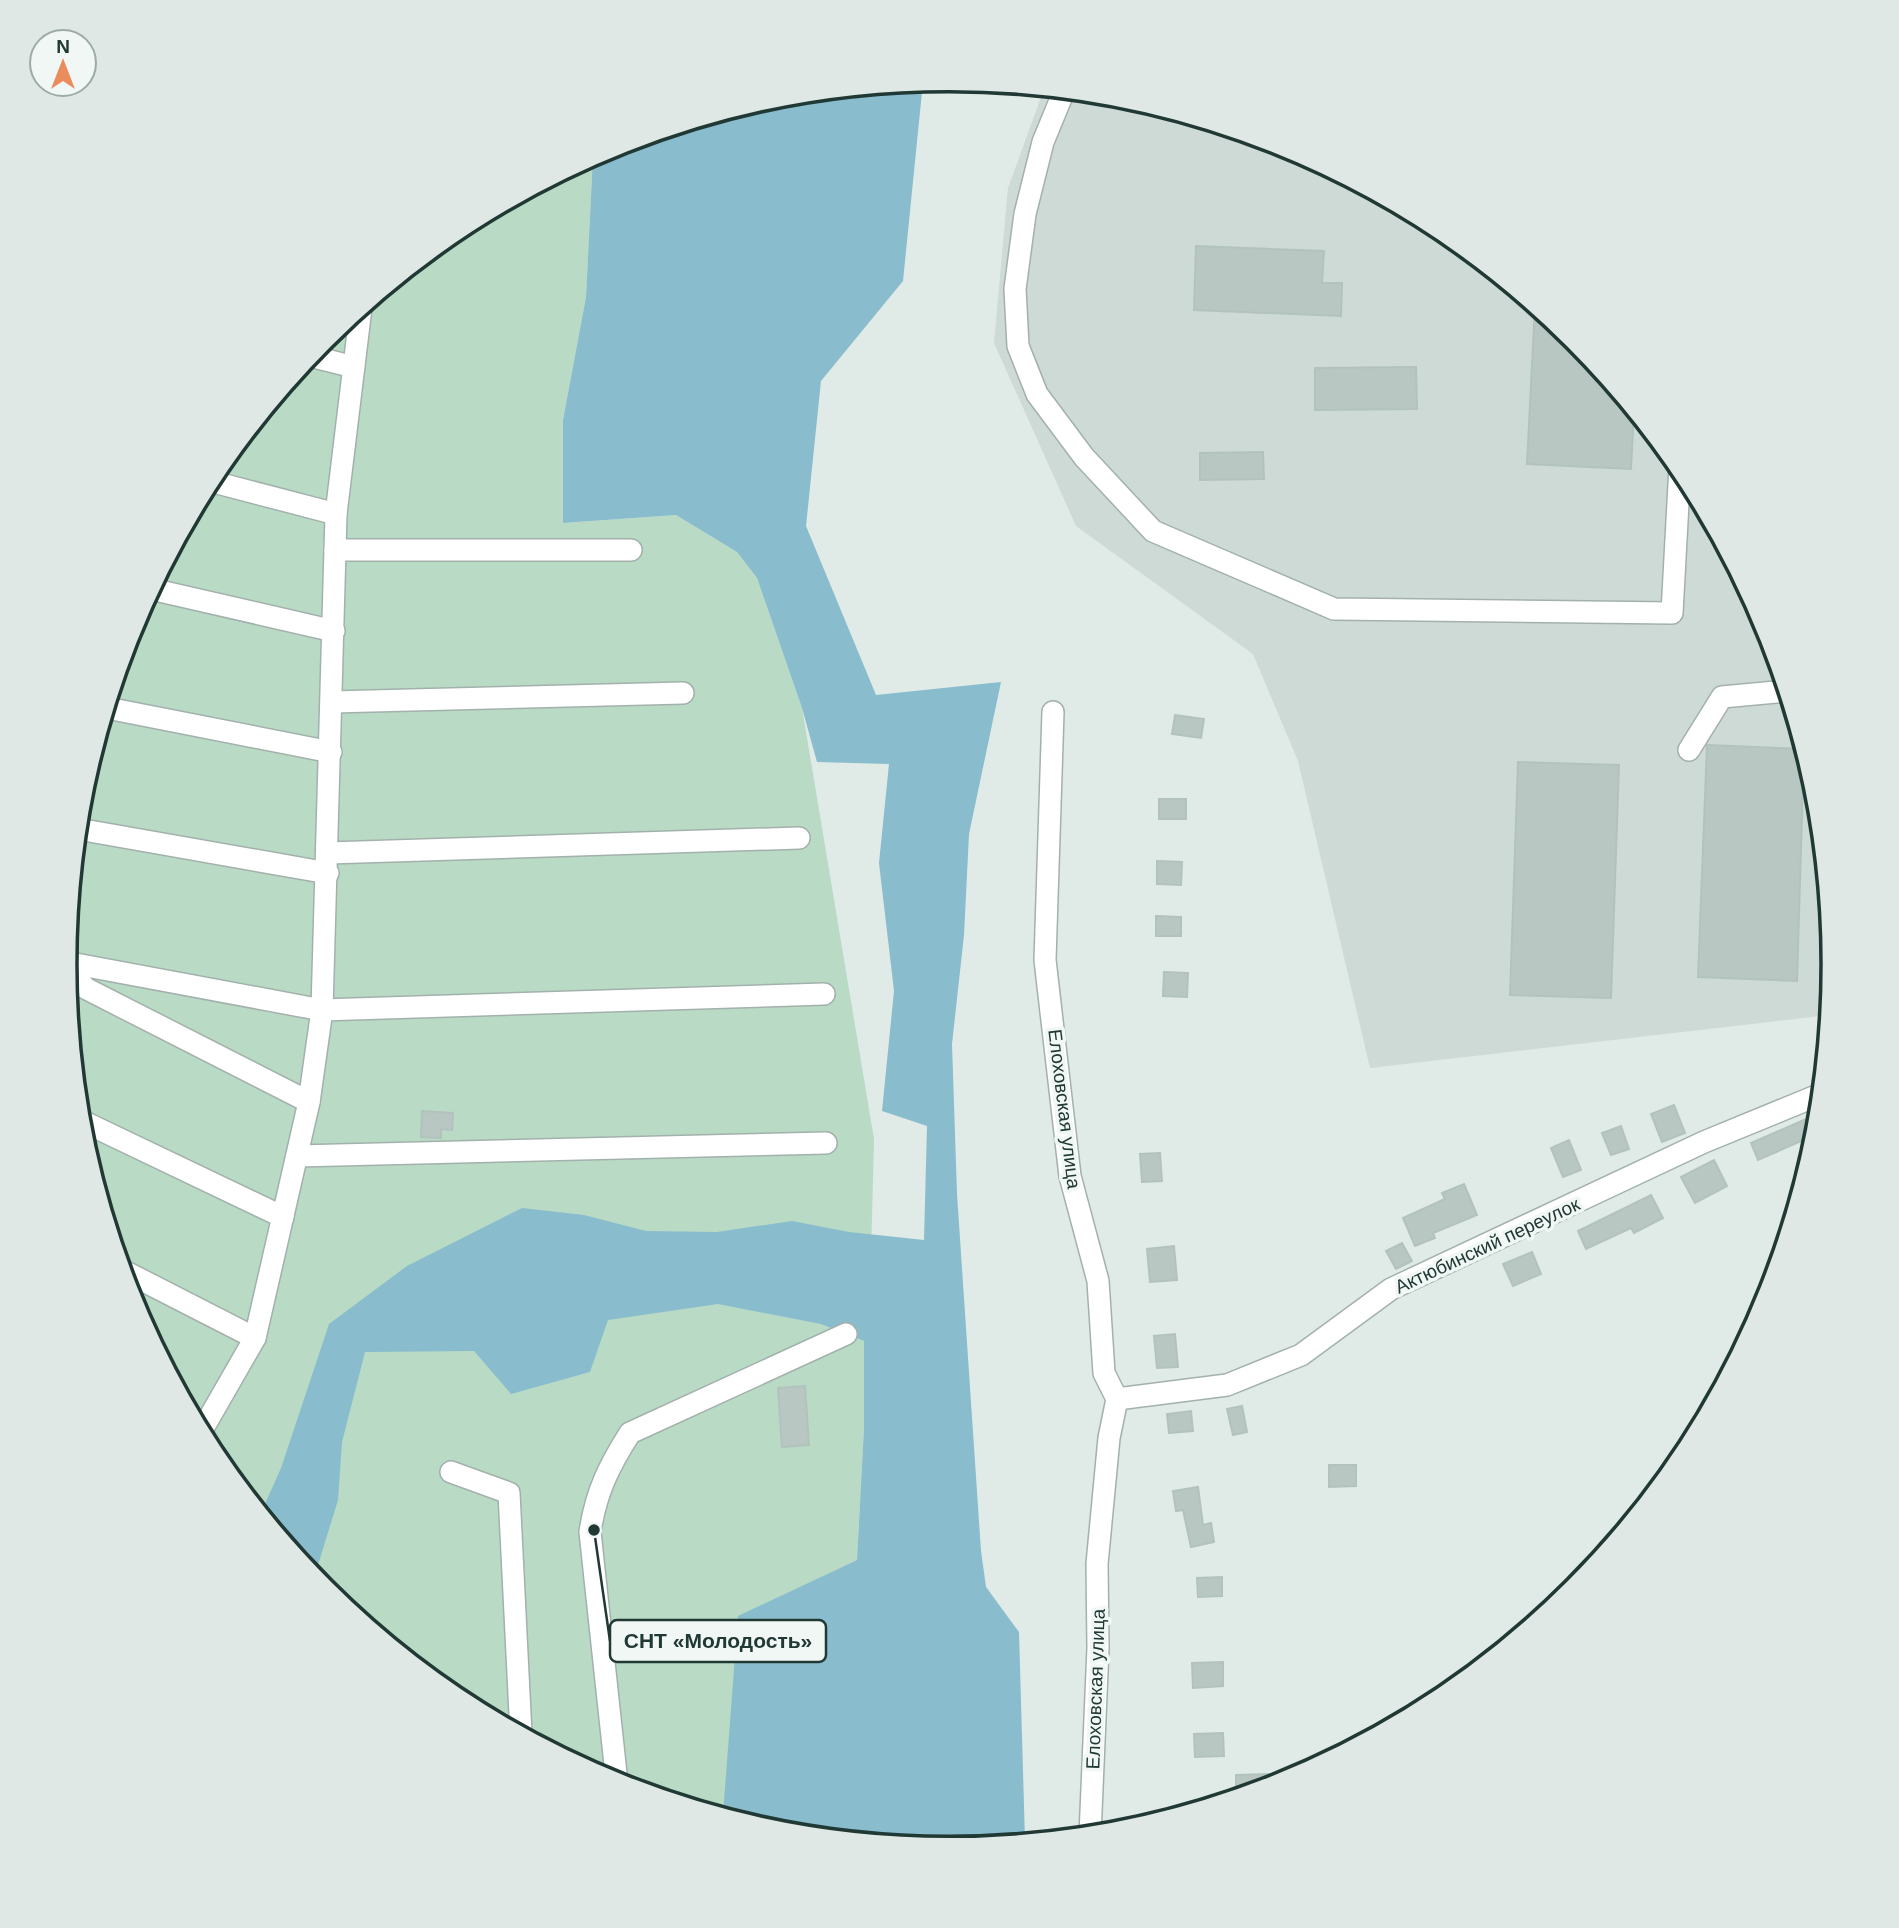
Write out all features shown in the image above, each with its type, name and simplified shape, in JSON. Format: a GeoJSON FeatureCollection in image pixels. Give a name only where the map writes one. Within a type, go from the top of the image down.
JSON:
{"type":"FeatureCollection","features":[{"type":"Feature","properties":{"kind":"street"},"geometry":{"type":"LineString","coordinates":[[1060,99],[1043,142],[1025,214],[1015,289],[1018,346],[1037,394],[1084,457],[1153,531],[1334,609],[1672,612],[1679,485]]}},
{"type":"Feature","properties":{"kind":"street"},"geometry":{"type":"LineString","coordinates":[[207,1421],[255,1338],[309,1102],[322,1010],[336,514],[359,322]]}},
{"type":"Feature","properties":{"kind":"street"},"geometry":{"type":"LineString","coordinates":[[322,359],[354,367]]}},
{"type":"Feature","properties":{"kind":"street"},"geometry":{"type":"LineString","coordinates":[[221,484],[336,514]]}},
{"type":"Feature","properties":{"kind":"street"},"geometry":{"type":"LineString","coordinates":[[335,550],[631,550]]}},
{"type":"Feature","properties":{"kind":"street"},"geometry":{"type":"LineString","coordinates":[[161,591],[334,631]]}},
{"type":"Feature","properties":{"kind":"street"},"geometry":{"type":"LineString","coordinates":[[1689,750],[1722,697],[1778,692]]}},
{"type":"Feature","properties":{"kind":"street"},"geometry":{"type":"LineString","coordinates":[[332,702],[683,693]]}},
{"type":"Feature","properties":{"kind":"street"},"geometry":{"type":"LineString","coordinates":[[115,710],[331,752]]}},
{"type":"Feature","properties":{"kind":"street","name":"Елоховская улица"},"geometry":{"type":"LineString","coordinates":[[1053,712],[1045,960],[1070,1176],[1098,1281],[1104,1373],[1117,1399],[1109,1438],[1097,1564],[1098,1648],[1090,1825]]}},
{"type":"Feature","properties":{"kind":"street"},"geometry":{"type":"LineString","coordinates":[[88,830],[328,863],[799,838]]}},
{"type":"Feature","properties":{"kind":"street"},"geometry":{"type":"LineString","coordinates":[[77,964],[322,1010],[824,994]]}},
{"type":"Feature","properties":{"kind":"street"},"geometry":{"type":"LineString","coordinates":[[78,978],[85,988],[309,1102]]}},
{"type":"Feature","properties":{"kind":"street","name":"Актюбинский переулок"},"geometry":{"type":"LineString","coordinates":[[1117,1399],[1227,1385],[1301,1355],[1391,1289],[1704,1142],[1811,1098]]}},
{"type":"Feature","properties":{"kind":"street"},"geometry":{"type":"LineString","coordinates":[[93,1126],[283,1217]]}},
{"type":"Feature","properties":{"kind":"street"},"geometry":{"type":"LineString","coordinates":[[297,1156],[826,1143]]}},
{"type":"Feature","properties":{"kind":"street"},"geometry":{"type":"LineString","coordinates":[[135,1277],[255,1338]]}},
{"type":"Feature","properties":{"kind":"street"},"geometry":{"type":"LineString","coordinates":[[616,1770],[590,1532],[595,1497],[614,1457],[630,1433],[846,1334]]}},
{"type":"Feature","properties":{"kind":"street"},"geometry":{"type":"LineString","coordinates":[[451,1472],[509,1493],[521,1724]]}},
{"type":"Feature","properties":{"kind":"shaded area"},"geometry":{"type":"Polygon","coordinates":[[[1041,97],[1120,108],[1175,121],[1283,158],[1386,208],[1481,272],[1525,308],[1566,347],[1642,433],[1675,479],[1732,578],[1756,630],[1792,738],[1815,850],[1822,964],[1820,1016],[1370,1068],[1298,761],[1253,654],[1076,526],[994,343],[1008,188],[1041,97]]]}},
{"type":"Feature","properties":{"kind":"green space"},"geometry":{"type":"Polygon","coordinates":[[[592,168],[586,297],[563,420],[563,523],[676,515],[737,552],[757,578],[802,708],[874,1139],[871,1256],[848,1335],[864,1341],[864,1428],[857,1560],[769,1602],[747,1812],[669,1790],[564,1747],[513,1720],[418,1656],[374,1620],[294,1539],[257,1495],[194,1400],[143,1298],[123,1244],[107,1190],[84,1078],[77,964],[79,907],[84,850],[94,794],[123,684],[143,630],[194,528],[257,433],[333,347],[374,308],[418,272],[513,208],[592,168]]]}},
{"type":"Feature","properties":{"kind":"water"},"geometry":{"type":"Polygon","coordinates":[[[922,92],[903,281],[821,381],[806,526],[876,695],[1001,682],[969,834],[964,935],[952,1044],[957,1194],[981,1551],[986,1587],[1019,1632],[1025,1833],[950,1837],[892,1835],[779,1820],[724,1807],[738,1616],[857,1560],[864,1428],[864,1341],[821,1324],[718,1304],[608,1320],[590,1372],[511,1394],[474,1351],[365,1352],[342,1442],[338,1500],[318,1565],[265,1504],[281,1468],[329,1324],[407,1266],[522,1208],[584,1215],[646,1231],[717,1232],[792,1221],[849,1232],[924,1240],[927,1126],[882,1111],[894,991],[879,863],[889,764],[817,762],[802,708],[757,578],[737,552],[676,515],[563,523],[563,420],[586,297],[592,168],[669,138],[779,108],[836,99],[922,92]]]}},
{"type":"Feature","properties":{"kind":"building"},"geometry":{"type":"Polygon","coordinates":[[[1196,246],[1324,251],[1322,283],[1342,283],[1341,316],[1194,310],[1196,246]]]}},
{"type":"Feature","properties":{"kind":"building"},"geometry":{"type":"Polygon","coordinates":[[[1534,317],[1566,347],[1633,423],[1631,469],[1527,464],[1534,317]]]}},
{"type":"Feature","properties":{"kind":"building"},"geometry":{"type":"Polygon","coordinates":[[[1416,367],[1417,409],[1315,410],[1315,368],[1416,367]]]}},
{"type":"Feature","properties":{"kind":"building"},"geometry":{"type":"Polygon","coordinates":[[[1263,452],[1264,479],[1200,480],[1200,453],[1263,452]]]}},
{"type":"Feature","properties":{"kind":"building"},"geometry":{"type":"Polygon","coordinates":[[[1175,715],[1204,719],[1201,738],[1172,734],[1175,715]]]}},
{"type":"Feature","properties":{"kind":"building"},"geometry":{"type":"Polygon","coordinates":[[[1707,745],[1794,749],[1803,785],[1797,981],[1698,977],[1707,745]]]}},
{"type":"Feature","properties":{"kind":"building"},"geometry":{"type":"Polygon","coordinates":[[[1518,762],[1619,765],[1611,998],[1510,995],[1518,762]]]}},
{"type":"Feature","properties":{"kind":"building"},"geometry":{"type":"Polygon","coordinates":[[[1159,799],[1186,799],[1186,819],[1159,819],[1159,799]]]}},
{"type":"Feature","properties":{"kind":"building"},"geometry":{"type":"Polygon","coordinates":[[[1157,861],[1182,862],[1181,885],[1157,884],[1157,861]]]}},
{"type":"Feature","properties":{"kind":"building"},"geometry":{"type":"Polygon","coordinates":[[[1156,916],[1181,917],[1181,936],[1156,936],[1156,916]]]}},
{"type":"Feature","properties":{"kind":"building"},"geometry":{"type":"Polygon","coordinates":[[[1164,972],[1188,973],[1187,997],[1163,996],[1164,972]]]}},
{"type":"Feature","properties":{"kind":"building"},"geometry":{"type":"Polygon","coordinates":[[[1674,1105],[1685,1133],[1662,1142],[1651,1114],[1674,1105]]]}},
{"type":"Feature","properties":{"kind":"building"},"geometry":{"type":"Polygon","coordinates":[[[422,1111],[453,1113],[452,1130],[441,1129],[441,1138],[421,1137],[422,1111]]]}},
{"type":"Feature","properties":{"kind":"building"},"geometry":{"type":"Polygon","coordinates":[[[1808,1118],[1804,1140],[1758,1160],[1751,1143],[1808,1118]]]}},
{"type":"Feature","properties":{"kind":"building"},"geometry":{"type":"Polygon","coordinates":[[[1621,1126],[1629,1149],[1611,1155],[1602,1133],[1621,1126]]]}},
{"type":"Feature","properties":{"kind":"building"},"geometry":{"type":"Polygon","coordinates":[[[1569,1140],[1581,1170],[1563,1177],[1551,1148],[1569,1140]]]}},
{"type":"Feature","properties":{"kind":"building"},"geometry":{"type":"Polygon","coordinates":[[[1160,1153],[1162,1181],[1142,1182],[1140,1154],[1160,1153]]]}},
{"type":"Feature","properties":{"kind":"building"},"geometry":{"type":"Polygon","coordinates":[[[1714,1160],[1727,1186],[1695,1203],[1681,1177],[1714,1160]]]}},
{"type":"Feature","properties":{"kind":"building"},"geometry":{"type":"Polygon","coordinates":[[[1464,1184],[1477,1215],[1433,1233],[1435,1238],[1415,1246],[1403,1218],[1445,1199],[1442,1193],[1464,1184]]]}},
{"type":"Feature","properties":{"kind":"building"},"geometry":{"type":"Polygon","coordinates":[[[1651,1195],[1663,1218],[1634,1233],[1631,1228],[1586,1249],[1578,1231],[1651,1195]]]}},
{"type":"Feature","properties":{"kind":"building"},"geometry":{"type":"Polygon","coordinates":[[[1402,1243],[1412,1261],[1396,1269],[1386,1251],[1402,1243]]]}},
{"type":"Feature","properties":{"kind":"building"},"geometry":{"type":"Polygon","coordinates":[[[1174,1246],[1177,1280],[1150,1282],[1147,1249],[1174,1246]]]}},
{"type":"Feature","properties":{"kind":"building"},"geometry":{"type":"Polygon","coordinates":[[[1532,1252],[1541,1274],[1513,1286],[1503,1264],[1532,1252]]]}},
{"type":"Feature","properties":{"kind":"building"},"geometry":{"type":"Polygon","coordinates":[[[1175,1334],[1178,1367],[1157,1368],[1154,1336],[1175,1334]]]}},
{"type":"Feature","properties":{"kind":"building"},"geometry":{"type":"Polygon","coordinates":[[[805,1386],[809,1445],[782,1447],[778,1388],[805,1386]]]}},
{"type":"Feature","properties":{"kind":"building"},"geometry":{"type":"Polygon","coordinates":[[[1242,1406],[1247,1432],[1233,1435],[1227,1409],[1242,1406]]]}},
{"type":"Feature","properties":{"kind":"building"},"geometry":{"type":"Polygon","coordinates":[[[1191,1411],[1193,1431],[1169,1433],[1167,1414],[1191,1411]]]}},
{"type":"Feature","properties":{"kind":"building"},"geometry":{"type":"Polygon","coordinates":[[[1329,1465],[1356,1465],[1356,1486],[1329,1487],[1329,1465]]]}},
{"type":"Feature","properties":{"kind":"building"},"geometry":{"type":"Polygon","coordinates":[[[1198,1487],[1203,1525],[1211,1523],[1214,1542],[1191,1547],[1183,1510],[1176,1511],[1173,1491],[1198,1487]]]}},
{"type":"Feature","properties":{"kind":"building"},"geometry":{"type":"Polygon","coordinates":[[[1222,1577],[1222,1596],[1198,1597],[1197,1578],[1222,1577]]]}},
{"type":"Feature","properties":{"kind":"building"},"geometry":{"type":"Polygon","coordinates":[[[1223,1662],[1223,1686],[1193,1688],[1192,1663],[1223,1662]]]}},
{"type":"Feature","properties":{"kind":"building"},"geometry":{"type":"Polygon","coordinates":[[[1223,1733],[1224,1756],[1195,1757],[1194,1734],[1223,1733]]]}},
{"type":"Feature","properties":{"kind":"building"},"geometry":{"type":"Polygon","coordinates":[[[1270,1774],[1236,1788],[1236,1775],[1270,1774]]]}},
{"type":"Feature","properties":{"kind":"place","name":"СНТ «Молодость»"},"geometry":{"type":"Point","coordinates":[594,1530]}}]}
